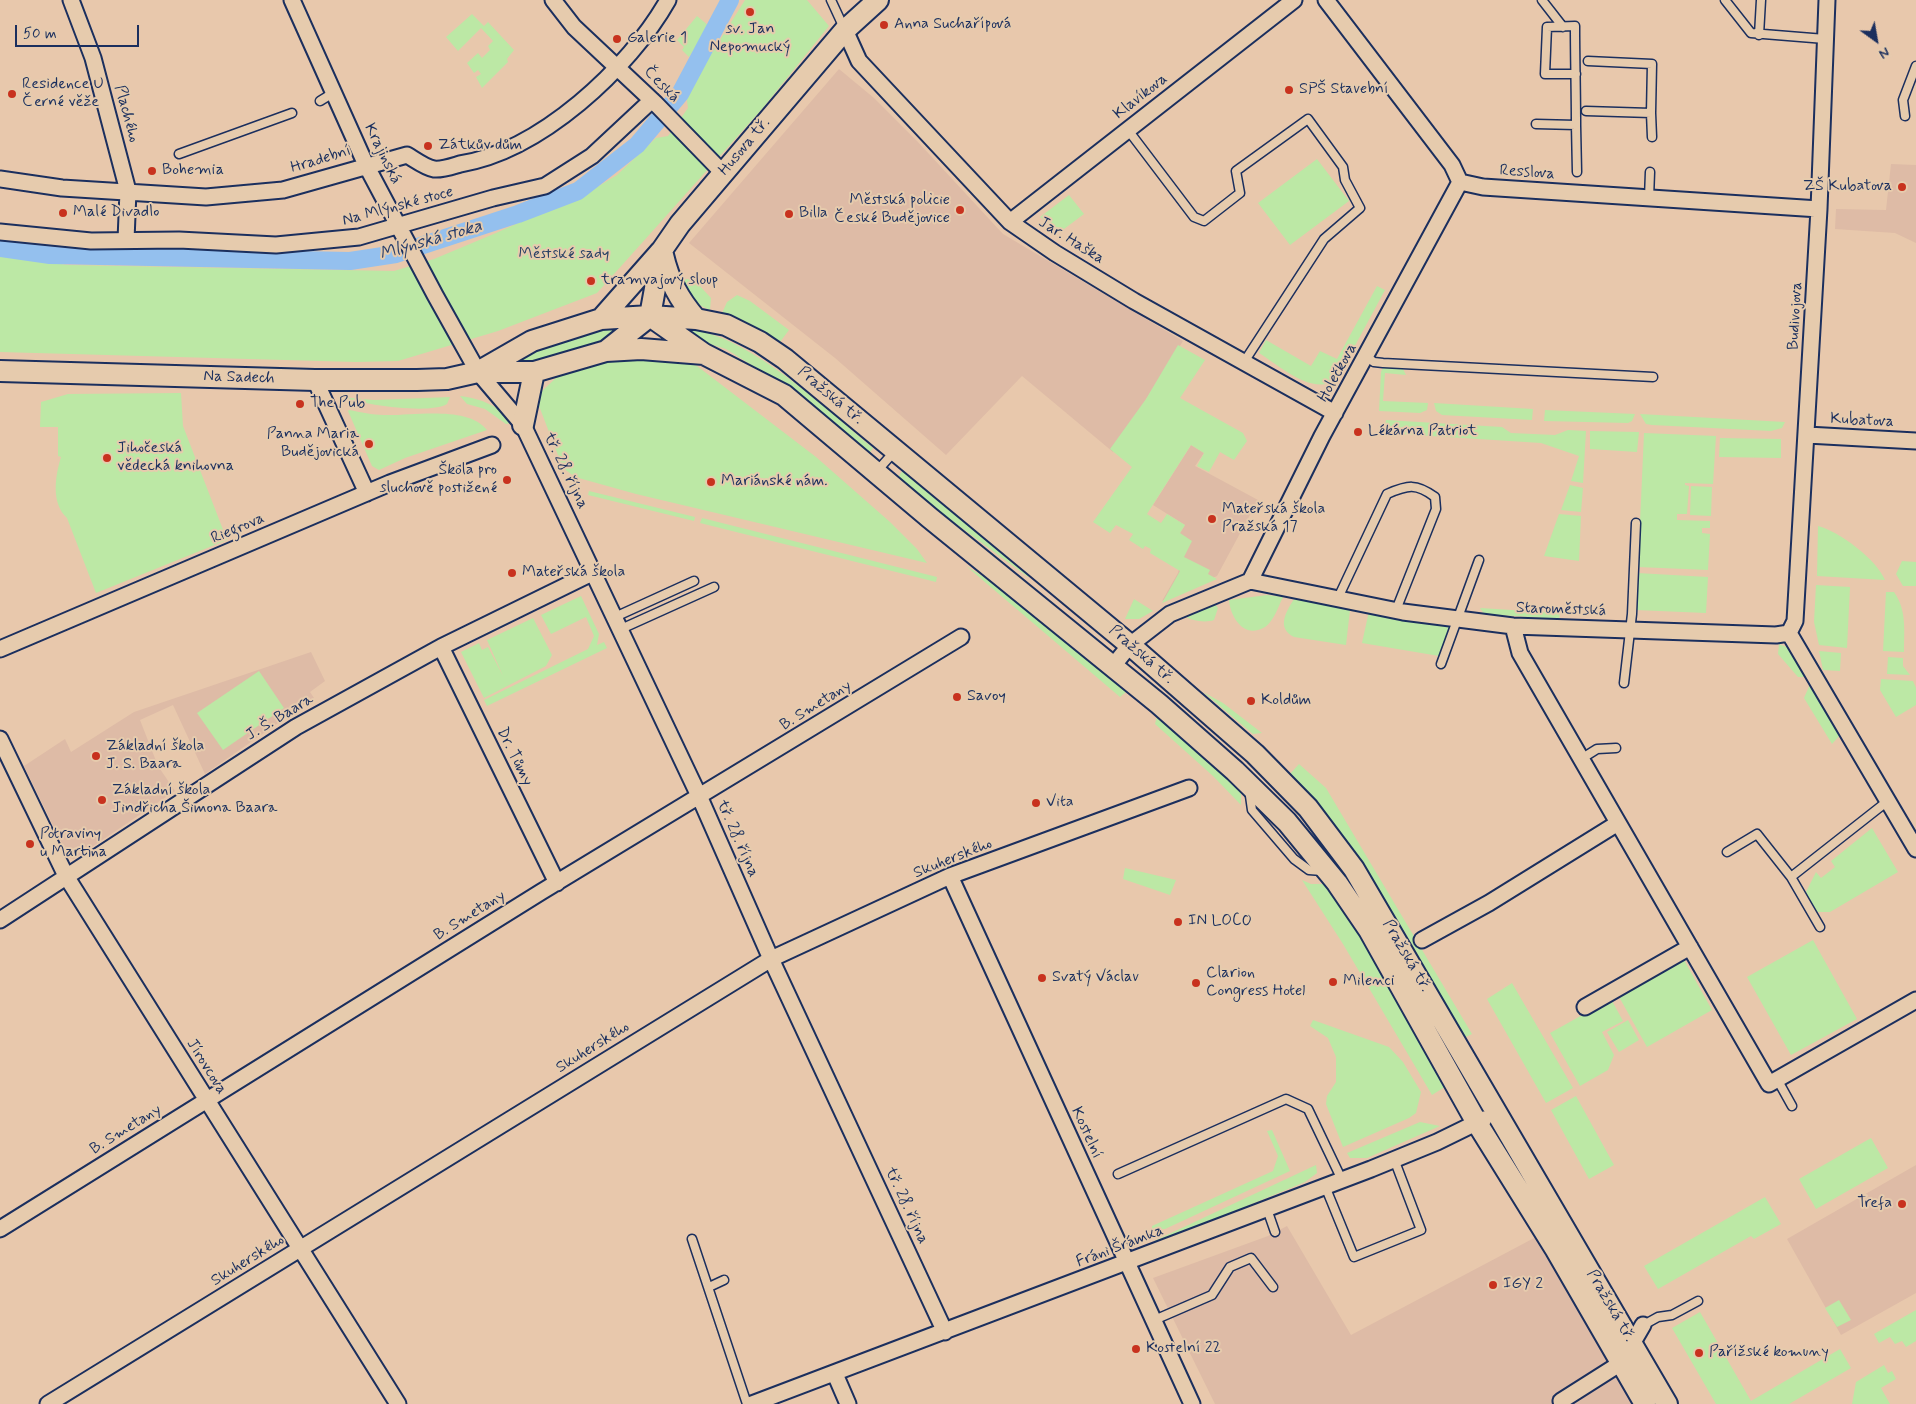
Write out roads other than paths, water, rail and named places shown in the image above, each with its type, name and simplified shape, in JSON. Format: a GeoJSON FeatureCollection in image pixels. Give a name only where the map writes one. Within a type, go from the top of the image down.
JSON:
{"type":"FeatureCollection","features":[{"type":"Feature","properties":{"kind":"street","name":"Plachého"},"geometry":{"type":"LineString","coordinates":[[71,0],[93,58],[128,191],[126,240]]}},
{"type":"Feature","properties":{"kind":"street","name":"Česká"},"geometry":{"type":"LineString","coordinates":[[553,0],[574,27],[654,102],[723,173]]}},
{"type":"Feature","properties":{"kind":"street","name":"Hradební"},"geometry":{"type":"LineString","coordinates":[[0,179],[62,188],[206,197],[284,190],[366,165],[407,155],[434,169],[478,161],[530,139],[577,105],[617,66],[657,19],[668,0]]}},
{"type":"Feature","properties":{"kind":"street","name":"Husova tř."},"geometry":{"type":"LineString","coordinates":[[650,316],[662,250],[680,224],[845,30],[878,0]]}},
{"type":"Feature","properties":{"kind":"street","name":"Klavíkova"},"geometry":{"type":"LineString","coordinates":[[1010,222],[1294,0]]}},
{"type":"Feature","properties":{"kind":"street"},"geometry":{"type":"LineString","coordinates":[[1326,0],[1452,165],[1460,182]]}},
{"type":"Feature","properties":{"kind":"street","name":"Budivojova"},"geometry":{"type":"LineString","coordinates":[[1789,633],[1795,621],[1807,435],[1819,210],[1827,0]]}},
{"type":"Feature","properties":{"kind":"street","name":"Krajinská"},"geometry":{"type":"LineString","coordinates":[[299,7],[327,97],[478,372]]}},
{"type":"Feature","properties":{"kind":"street","name":"Jar. Haška"},"geometry":{"type":"LineString","coordinates":[[845,30],[859,61],[1010,222],[1055,253],[1126,296],[1336,413]]}},
{"type":"Feature","properties":{"kind":"street","name":"Na Mlýnské stoce"},"geometry":{"type":"LineString","coordinates":[[0,232],[91,240],[179,240],[276,245],[341,241],[545,186],[592,156],[654,102]]}},
{"type":"Feature","properties":{"kind":"street","name":"Resslova"},"geometry":{"type":"LineString","coordinates":[[1460,182],[1483,187],[1819,210]]}},
{"type":"Feature","properties":{"kind":"street","name":"Holečkova"},"geometry":{"type":"LineString","coordinates":[[1250,582],[1322,436],[1460,182]]}},
{"type":"Feature","properties":{"kind":"street"},"geometry":{"type":"LineString","coordinates":[[662,250],[668,277],[680,301],[696,319]]}},
{"type":"Feature","properties":{"kind":"street"},"geometry":{"type":"LineString","coordinates":[[601,319],[662,250]]}},
{"type":"Feature","properties":{"kind":"street"},"geometry":{"type":"LineString","coordinates":[[606,351],[650,316],[704,354]]}},
{"type":"Feature","properties":{"kind":"street","name":"Pražská tř."},"geometry":{"type":"LineString","coordinates":[[478,372],[532,341],[601,319],[650,316],[696,319],[726,325],[760,342],[785,359],[1130,645],[1255,754],[1308,808],[1354,869],[1629,1344],[1645,1404]]}},
{"type":"Feature","properties":{"kind":"street"},"geometry":{"type":"LineString","coordinates":[[478,372],[534,372],[606,351],[641,349],[704,354]]}},
{"type":"Feature","properties":{"kind":"street","name":"Pražská tř."},"geometry":{"type":"LineString","coordinates":[[704,354],[784,395],[1113,666],[1249,784],[1287,822],[1328,872],[1369,930],[1477,1123],[1629,1344],[1667,1404]]}},
{"type":"Feature","properties":{"kind":"street","name":"Na Sadech"},"geometry":{"type":"LineString","coordinates":[[0,371],[315,380],[447,379],[478,372]]}},
{"type":"Feature","properties":{"kind":"street","name":"tř. 28. října"},"geometry":{"type":"LineString","coordinates":[[478,372],[523,425],[700,798],[771,959],[945,1332]]}},
{"type":"Feature","properties":{"kind":"street"},"geometry":{"type":"LineString","coordinates":[[523,425],[534,372]]}},
{"type":"Feature","properties":{"kind":"street"},"geometry":{"type":"LineString","coordinates":[[315,380],[367,493]]}},
{"type":"Feature","properties":{"kind":"street","name":"Kubatova"},"geometry":{"type":"LineString","coordinates":[[1807,435],[1916,441]]}},
{"type":"Feature","properties":{"kind":"street","name":"Riegrova"},"geometry":{"type":"LineString","coordinates":[[0,649],[367,493],[492,445]]}},
{"type":"Feature","properties":{"kind":"street","name":"J. Š. Baara"},"geometry":{"type":"LineString","coordinates":[[0,920],[296,727],[441,647],[594,572]]}},
{"type":"Feature","properties":{"kind":"street"},"geometry":{"type":"LineString","coordinates":[[1113,666],[1130,645],[1170,614],[1250,582]]}},
{"type":"Feature","properties":{"kind":"street","name":"Staroměstská"},"geometry":{"type":"LineString","coordinates":[[1250,582],[1396,610],[1513,626],[1776,635],[1789,633]]}},
{"type":"Feature","properties":{"kind":"street"},"geometry":{"type":"LineString","coordinates":[[1513,626],[1520,653],[1769,1084],[1916,1000]]}},
{"type":"Feature","properties":{"kind":"street"},"geometry":{"type":"LineString","coordinates":[[1789,633],[1889,800],[1916,849]]}},
{"type":"Feature","properties":{"kind":"street","name":"B. Smetany"},"geometry":{"type":"LineString","coordinates":[[0,1229],[557,883],[700,798],[962,637]]}},
{"type":"Feature","properties":{"kind":"street","name":"Dr. Tůmy"},"geometry":{"type":"LineString","coordinates":[[441,647],[557,883]]}},
{"type":"Feature","properties":{"kind":"street","name":"Jírovcova"},"geometry":{"type":"LineString","coordinates":[[0,740],[66,876],[398,1404]]}},
{"type":"Feature","properties":{"kind":"street","name":"Skuherského"},"geometry":{"type":"LineString","coordinates":[[48,1404],[771,959],[950,876],[1189,788]]}},
{"type":"Feature","properties":{"kind":"street","name":"Pražská tř."},"geometry":{"type":"LineString","coordinates":[[1422,940],[1489,903],[1618,823]]}},
{"type":"Feature","properties":{"kind":"street","name":"Kostelní"},"geometry":{"type":"LineString","coordinates":[[950,876],[1152,1321],[1192,1404]]}},
{"type":"Feature","properties":{"kind":"street"},"geometry":{"type":"LineString","coordinates":[[1585,1007],[1690,947]]}},
{"type":"Feature","properties":{"kind":"street","name":"Fráni Šrámka"},"geometry":{"type":"LineString","coordinates":[[752,1404],[1342,1180],[1437,1142],[1496,1112]]}},
{"type":"Feature","properties":{"kind":"street"},"geometry":{"type":"LineString","coordinates":[[1561,1401],[1629,1344]]}},
{"type":"Feature","properties":{"kind":"street"},"geometry":{"type":"LineString","coordinates":[[835,1374],[848,1404]]}},
{"type":"Feature","properties":{"kind":"lane"},"geometry":{"type":"LineString","coordinates":[[832,0],[845,30]]}},
{"type":"Feature","properties":{"kind":"lane"},"geometry":{"type":"LineString","coordinates":[[1542,0],[1563,26]]}},
{"type":"Feature","properties":{"kind":"lane"},"geometry":{"type":"LineString","coordinates":[[1725,0],[1751,33],[1825,39]]}},
{"type":"Feature","properties":{"kind":"lane"},"geometry":{"type":"LineString","coordinates":[[1759,35],[1761,0]]}},
{"type":"Feature","properties":{"kind":"lane"},"geometry":{"type":"LineString","coordinates":[[1576,74],[1545,74],[1547,27],[1575,26],[1576,74],[1576,125],[1577,172]]}},
{"type":"Feature","properties":{"kind":"lane"},"geometry":{"type":"LineString","coordinates":[[1588,62],[1652,64],[1652,137]]}},
{"type":"Feature","properties":{"kind":"lane"},"geometry":{"type":"LineString","coordinates":[[1905,116],[1903,100],[1916,66]]}},
{"type":"Feature","properties":{"kind":"lane"},"geometry":{"type":"LineString","coordinates":[[1586,111],[1651,113]]}},
{"type":"Feature","properties":{"kind":"lane"},"geometry":{"type":"LineString","coordinates":[[179,154],[292,114]]}},
{"type":"Feature","properties":{"kind":"lane"},"geometry":{"type":"LineString","coordinates":[[1128,130],[1194,217],[1204,221],[1240,193],[1236,171],[1308,119],[1343,167],[1345,180],[1360,208],[1324,239],[1244,362]]}},
{"type":"Feature","properties":{"kind":"lane"},"geometry":{"type":"LineString","coordinates":[[1536,124],[1576,125]]}},
{"type":"Feature","properties":{"kind":"lane"},"geometry":{"type":"LineString","coordinates":[[1650,172],[1650,198]]}},
{"type":"Feature","properties":{"kind":"lane"},"geometry":{"type":"LineString","coordinates":[[1366,357],[1374,362],[1383,363],[1653,377]]}},
{"type":"Feature","properties":{"kind":"lane"},"geometry":{"type":"LineString","coordinates":[[876,472],[895,450]]}},
{"type":"Feature","properties":{"kind":"lane"},"geometry":{"type":"LineString","coordinates":[[1338,598],[1387,494],[1404,487],[1422,487],[1435,496],[1436,509],[1396,610]]}},
{"type":"Feature","properties":{"kind":"lane"},"geometry":{"type":"LineString","coordinates":[[1624,683],[1630,630],[1636,523]]}},
{"type":"Feature","properties":{"kind":"lane"},"geometry":{"type":"LineString","coordinates":[[1441,664],[1479,560]]}},
{"type":"Feature","properties":{"kind":"lane"},"geometry":{"type":"LineString","coordinates":[[618,623],[694,581]]}},
{"type":"Feature","properties":{"kind":"lane"},"geometry":{"type":"LineString","coordinates":[[618,623],[714,587]]}},
{"type":"Feature","properties":{"kind":"lane"},"geometry":{"type":"LineString","coordinates":[[1581,759],[1597,749],[1616,748]]}},
{"type":"Feature","properties":{"kind":"lane"},"geometry":{"type":"LineString","coordinates":[[1791,877],[1889,800]]}},
{"type":"Feature","properties":{"kind":"lane"},"geometry":{"type":"LineString","coordinates":[[1727,852],[1757,834],[1791,877],[1820,927]]}},
{"type":"Feature","properties":{"kind":"lane"},"geometry":{"type":"LineString","coordinates":[[1777,1079],[1792,1106]]}},
{"type":"Feature","properties":{"kind":"lane"},"geometry":{"type":"LineString","coordinates":[[1118,1174],[1286,1099],[1308,1109],[1342,1180]]}},
{"type":"Feature","properties":{"kind":"lane"},"geometry":{"type":"LineString","coordinates":[[1325,1186],[1354,1257],[1421,1230],[1394,1159]]}},
{"type":"Feature","properties":{"kind":"lane"},"geometry":{"type":"LineString","coordinates":[[1267,1209],[1275,1232]]}},
{"type":"Feature","properties":{"kind":"lane"},"geometry":{"type":"LineString","coordinates":[[692,1240],[710,1287],[747,1404]]}},
{"type":"Feature","properties":{"kind":"lane"},"geometry":{"type":"LineString","coordinates":[[1152,1321],[1212,1295],[1230,1268],[1251,1258],[1273,1286]]}},
{"type":"Feature","properties":{"kind":"lane"},"geometry":{"type":"LineString","coordinates":[[710,1287],[724,1280]]}},
{"type":"Feature","properties":{"kind":"lane"},"geometry":{"type":"LineString","coordinates":[[1629,1344],[1658,1317],[1672,1315],[1698,1301]]}},
{"type":"Feature","properties":{"kind":"waterway","name":"Mlýnská stoka"},"geometry":{"type":"LineString","coordinates":[[0,248],[50,255],[350,261],[396,254],[518,214],[578,191],[637,145],[680,94],[730,0]]}},
{"type":"Feature","properties":{"kind":"place","name":"sv. Jan Nepomucký"},"geometry":{"type":"Point","coordinates":[750,12]}},
{"type":"Feature","properties":{"kind":"place","name":"Anna Suchařípová"},"geometry":{"type":"Point","coordinates":[884,25]}},
{"type":"Feature","properties":{"kind":"place","name":"Galerie 1"},"geometry":{"type":"Point","coordinates":[617,39]}},
{"type":"Feature","properties":{"kind":"place","name":"SPŠ Stavební"},"geometry":{"type":"Point","coordinates":[1289,90]}},
{"type":"Feature","properties":{"kind":"place","name":"Residence U Černé věže"},"geometry":{"type":"Point","coordinates":[12,94]}},
{"type":"Feature","properties":{"kind":"place","name":"Zátkův dům"},"geometry":{"type":"Point","coordinates":[428,146]}},
{"type":"Feature","properties":{"kind":"place","name":"Bohemia"},"geometry":{"type":"Point","coordinates":[152,171]}},
{"type":"Feature","properties":{"kind":"place","name":"ZŠ Kubatova"},"geometry":{"type":"Point","coordinates":[1902,187]}},
{"type":"Feature","properties":{"kind":"place","name":"Městská policie České Budějovice"},"geometry":{"type":"Point","coordinates":[960,210]}},
{"type":"Feature","properties":{"kind":"place","name":"Malé Divadlo"},"geometry":{"type":"Point","coordinates":[63,213]}},
{"type":"Feature","properties":{"kind":"place","name":"Billa"},"geometry":{"type":"Point","coordinates":[789,214]}},
{"type":"Feature","properties":{"kind":"place","name":"tramvajový sloup"},"geometry":{"type":"Point","coordinates":[591,281]}},
{"type":"Feature","properties":{"kind":"place","name":"The Pub"},"geometry":{"type":"Point","coordinates":[300,404]}},
{"type":"Feature","properties":{"kind":"place","name":"Lékárna Patriot"},"geometry":{"type":"Point","coordinates":[1358,432]}},
{"type":"Feature","properties":{"kind":"place","name":"Panna Maria Budějovická"},"geometry":{"type":"Point","coordinates":[369,444]}},
{"type":"Feature","properties":{"kind":"place","name":"Jihočeská vědecká knihovna"},"geometry":{"type":"Point","coordinates":[107,458]}},
{"type":"Feature","properties":{"kind":"place","name":"Škola pro sluchově postižené"},"geometry":{"type":"Point","coordinates":[507,480]}},
{"type":"Feature","properties":{"kind":"place","name":"Mariánské nám."},"geometry":{"type":"Point","coordinates":[711,482]}},
{"type":"Feature","properties":{"kind":"place","name":"Mateřská škola Pražská 17"},"geometry":{"type":"Point","coordinates":[1212,519]}},
{"type":"Feature","properties":{"kind":"place","name":"Mateřská škola"},"geometry":{"type":"Point","coordinates":[512,573]}},
{"type":"Feature","properties":{"kind":"place","name":"Savoy"},"geometry":{"type":"Point","coordinates":[957,697]}},
{"type":"Feature","properties":{"kind":"place","name":"Koldům"},"geometry":{"type":"Point","coordinates":[1251,701]}},
{"type":"Feature","properties":{"kind":"place","name":"Základní škola J. S. Baara"},"geometry":{"type":"Point","coordinates":[96,756]}},
{"type":"Feature","properties":{"kind":"place","name":"Základní škola Jindřicha Šimona Baara"},"geometry":{"type":"Point","coordinates":[102,800]}},
{"type":"Feature","properties":{"kind":"place","name":"Vita"},"geometry":{"type":"Point","coordinates":[1036,803]}},
{"type":"Feature","properties":{"kind":"place","name":"Potraviny u Martina"},"geometry":{"type":"Point","coordinates":[30,844]}},
{"type":"Feature","properties":{"kind":"place","name":"IN LOCO"},"geometry":{"type":"Point","coordinates":[1178,922]}},
{"type":"Feature","properties":{"kind":"place","name":"Svatý Václav"},"geometry":{"type":"Point","coordinates":[1042,978]}},
{"type":"Feature","properties":{"kind":"place","name":"Milenci"},"geometry":{"type":"Point","coordinates":[1333,982]}},
{"type":"Feature","properties":{"kind":"place","name":"Clarion Congress Hotel"},"geometry":{"type":"Point","coordinates":[1196,983]}},
{"type":"Feature","properties":{"kind":"place","name":"Trefa"},"geometry":{"type":"Point","coordinates":[1902,1204]}},
{"type":"Feature","properties":{"kind":"place","name":"IGY 2"},"geometry":{"type":"Point","coordinates":[1493,1285]}},
{"type":"Feature","properties":{"kind":"place","name":"Kostelní 22"},"geometry":{"type":"Point","coordinates":[1136,1349]}},
{"type":"Feature","properties":{"kind":"place","name":"Pařížské komuny"},"geometry":{"type":"Point","coordinates":[1699,1353]}},
{"type":"Feature","properties":{"kind":"park label","name":"Městské sady"},"geometry":{"type":"Point","coordinates":[564,255]}}]}
